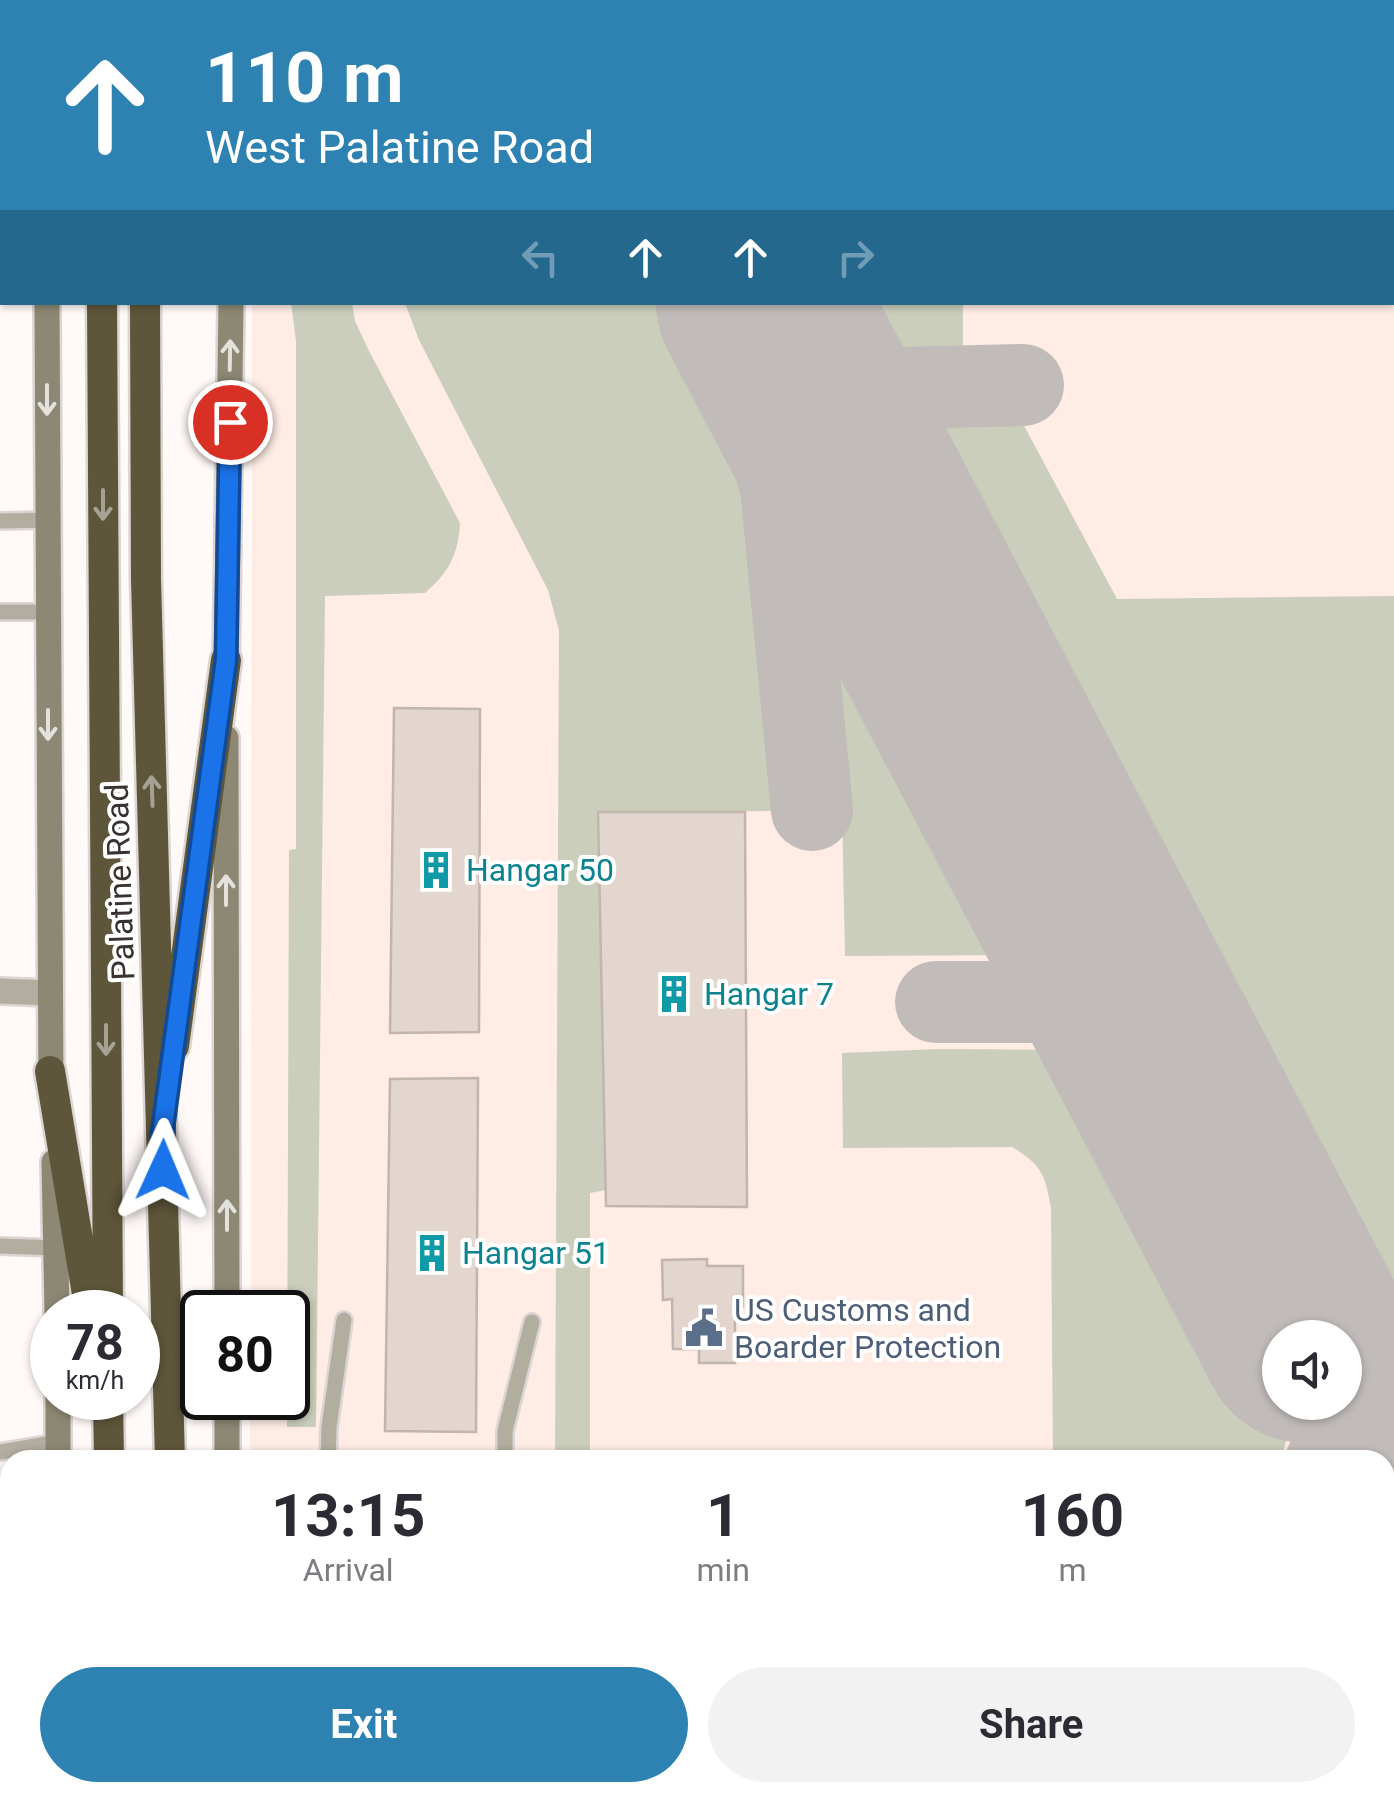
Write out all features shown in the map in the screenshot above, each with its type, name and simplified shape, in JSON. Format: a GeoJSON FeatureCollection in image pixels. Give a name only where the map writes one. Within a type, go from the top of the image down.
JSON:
{"type":"FeatureCollection","features":[{"type":"Feature","properties":{"kind":"highway","name":"Palatine Road"},"geometry":{"type":"LineString","coordinates":[[102,305],[108,1290]]}},
{"type":"Feature","properties":{"kind":"highway","name":"Palatine Road"},"geometry":{"type":"LineString","coordinates":[[145,305],[146,579],[170,1450]]}},
{"type":"Feature","properties":{"kind":"highway"},"geometry":{"type":"LineString","coordinates":[[162,1134],[226,660]]}},
{"type":"Feature","properties":{"kind":"highway"},"geometry":{"type":"LineString","coordinates":[[50,1072],[86,1290]]}},
{"type":"Feature","properties":{"kind":"highway"},"geometry":{"type":"LineString","coordinates":[[108,1420],[109,1450]]}},
{"type":"Feature","properties":{"kind":"street"},"geometry":{"type":"LineString","coordinates":[[47,305],[49,993],[58,1290]]}},
{"type":"Feature","properties":{"kind":"street"},"geometry":{"type":"LineString","coordinates":[[226,1290],[226,660],[231,305]]}},
{"type":"Feature","properties":{"kind":"street"},"geometry":{"type":"LineString","coordinates":[[0,991],[49,993]]}},
{"type":"Feature","properties":{"kind":"street"},"geometry":{"type":"LineString","coordinates":[[58,1420],[58,1450]]}},
{"type":"Feature","properties":{"kind":"street"},"geometry":{"type":"LineString","coordinates":[[226,1420],[226,1450]]}},
{"type":"Feature","properties":{"kind":"lane"},"geometry":{"type":"LineString","coordinates":[[0,521],[48,520]]}},
{"type":"Feature","properties":{"kind":"lane"},"geometry":{"type":"LineString","coordinates":[[0,612],[48,612]]}},
{"type":"Feature","properties":{"kind":"lane"},"geometry":{"type":"LineString","coordinates":[[0,1246],[57,1248]]}},
{"type":"Feature","properties":{"kind":"lane"},"geometry":{"type":"LineString","coordinates":[[328,1450],[344,1320]]}},
{"type":"Feature","properties":{"kind":"lane"},"geometry":{"type":"LineString","coordinates":[[505,1450],[505,1431],[532,1322]]}},
{"type":"Feature","properties":{"kind":"shaded area"},"geometry":{"type":"Polygon","coordinates":[[[252,305],[1394,305],[1394,1450],[250,1450],[250,1420],[310,1420],[310,1290],[251,1290],[252,305]]]}},
{"type":"Feature","properties":{"kind":"green space"},"geometry":{"type":"Polygon","coordinates":[[[291,305],[352,305],[368,349],[460,523],[451,562],[425,593],[325,596],[316,1427],[287,1427],[287,1420],[310,1420],[310,1290],[287,1290],[289,850],[296,849],[296,341],[291,305]]]}},
{"type":"Feature","properties":{"kind":"green space"},"geometry":{"type":"Polygon","coordinates":[[[406,305],[724,305],[750,356],[798,785],[777,811],[598,812],[606,1190],[590,1193],[590,1450],[555,1450],[559,630],[548,590],[419,340],[406,305]]]}},
{"type":"Feature","properties":{"kind":"green space"},"geometry":{"type":"Polygon","coordinates":[[[803,305],[963,305],[963,346],[888,348],[850,344],[820,330],[803,305]]]}},
{"type":"Feature","properties":{"kind":"green space"},"geometry":{"type":"Polygon","coordinates":[[[960,420],[1022,422],[1117,599],[1394,596],[1394,1396],[1362,1365],[1362,1320],[1334,1320],[893,482],[893,464],[901,440],[930,424],[960,420]]]}},
{"type":"Feature","properties":{"kind":"green space"},"geometry":{"type":"Polygon","coordinates":[[[806,460],[1049,921],[1046,939],[1018,955],[845,956],[842,810],[833,809],[826,798],[793,510],[799,472],[806,460]]]}},
{"type":"Feature","properties":{"kind":"green space"},"geometry":{"type":"Polygon","coordinates":[[[1097,1050],[1129,1073],[1262,1327],[1262,1420],[1291,1420],[1284,1450],[1053,1450],[1051,1208],[1040,1172],[1030,1159],[1012,1147],[843,1148],[842,1053],[1097,1050]]]}},
{"type":"Feature","properties":{"kind":"building","name":"Hangar 50"},"geometry":{"type":"Polygon","coordinates":[[[394,708],[480,709],[479,1032],[390,1033],[394,708]]]}},
{"type":"Feature","properties":{"kind":"building","name":"Hangar 7"},"geometry":{"type":"Polygon","coordinates":[[[598,812],[745,812],[747,1207],[606,1206],[598,812]]]}},
{"type":"Feature","properties":{"kind":"building","name":"Hangar 51"},"geometry":{"type":"Polygon","coordinates":[[[478,1078],[476,1432],[385,1431],[390,1079],[478,1078]]]}},
{"type":"Feature","properties":{"kind":"building","name":"US Customs and Boarder Protection"},"geometry":{"type":"Polygon","coordinates":[[[707,1259],[707,1266],[743,1266],[743,1307],[735,1307],[735,1363],[699,1363],[699,1349],[673,1349],[672,1299],[663,1300],[662,1260],[707,1259]]]}},
{"type":"Feature","properties":{"kind":"taxiway"},"geometry":{"type":"LineString","coordinates":[[764,309],[812,810]]}},
{"type":"Feature","properties":{"kind":"taxiway"},"geometry":{"type":"LineString","coordinates":[[778,479],[782,461],[795,440],[879,395],[901,388],[1023,385]]}},
{"type":"Feature","properties":{"kind":"taxiway"},"geometry":{"type":"LineString","coordinates":[[1088,925],[1082,966],[1061,1002],[1113,1021],[1157,1055]]}},
{"type":"Feature","properties":{"kind":"taxiway"},"geometry":{"type":"LineString","coordinates":[[936,1002],[1061,1002]]}},
{"type":"Feature","properties":{"kind":"taxiway"},"geometry":{"type":"LineString","coordinates":[[1355,1420],[1372,1435],[1394,1445]]}},
{"type":"Feature","properties":{"kind":"runway"},"geometry":{"type":"LineString","coordinates":[[763,305],[1297,1320]]}},
{"type":"Feature","properties":{"kind":"place","name":"Hangar 50"},"geometry":{"type":"Point","coordinates":[436,870]}},
{"type":"Feature","properties":{"kind":"place","name":"Hangar 7"},"geometry":{"type":"Point","coordinates":[674,994]}},
{"type":"Feature","properties":{"kind":"place","name":"Hangar 51"},"geometry":{"type":"Point","coordinates":[432,1253]}},
{"type":"Feature","properties":{"kind":"place","name":"US Customs and Boarder Protection"},"geometry":{"type":"Point","coordinates":[704,1328]}},
{"type":"Feature","properties":{"kind":"route"},"geometry":{"type":"LineString","coordinates":[[163,1170],[162,1134],[226,660],[230,422]]}}]}
